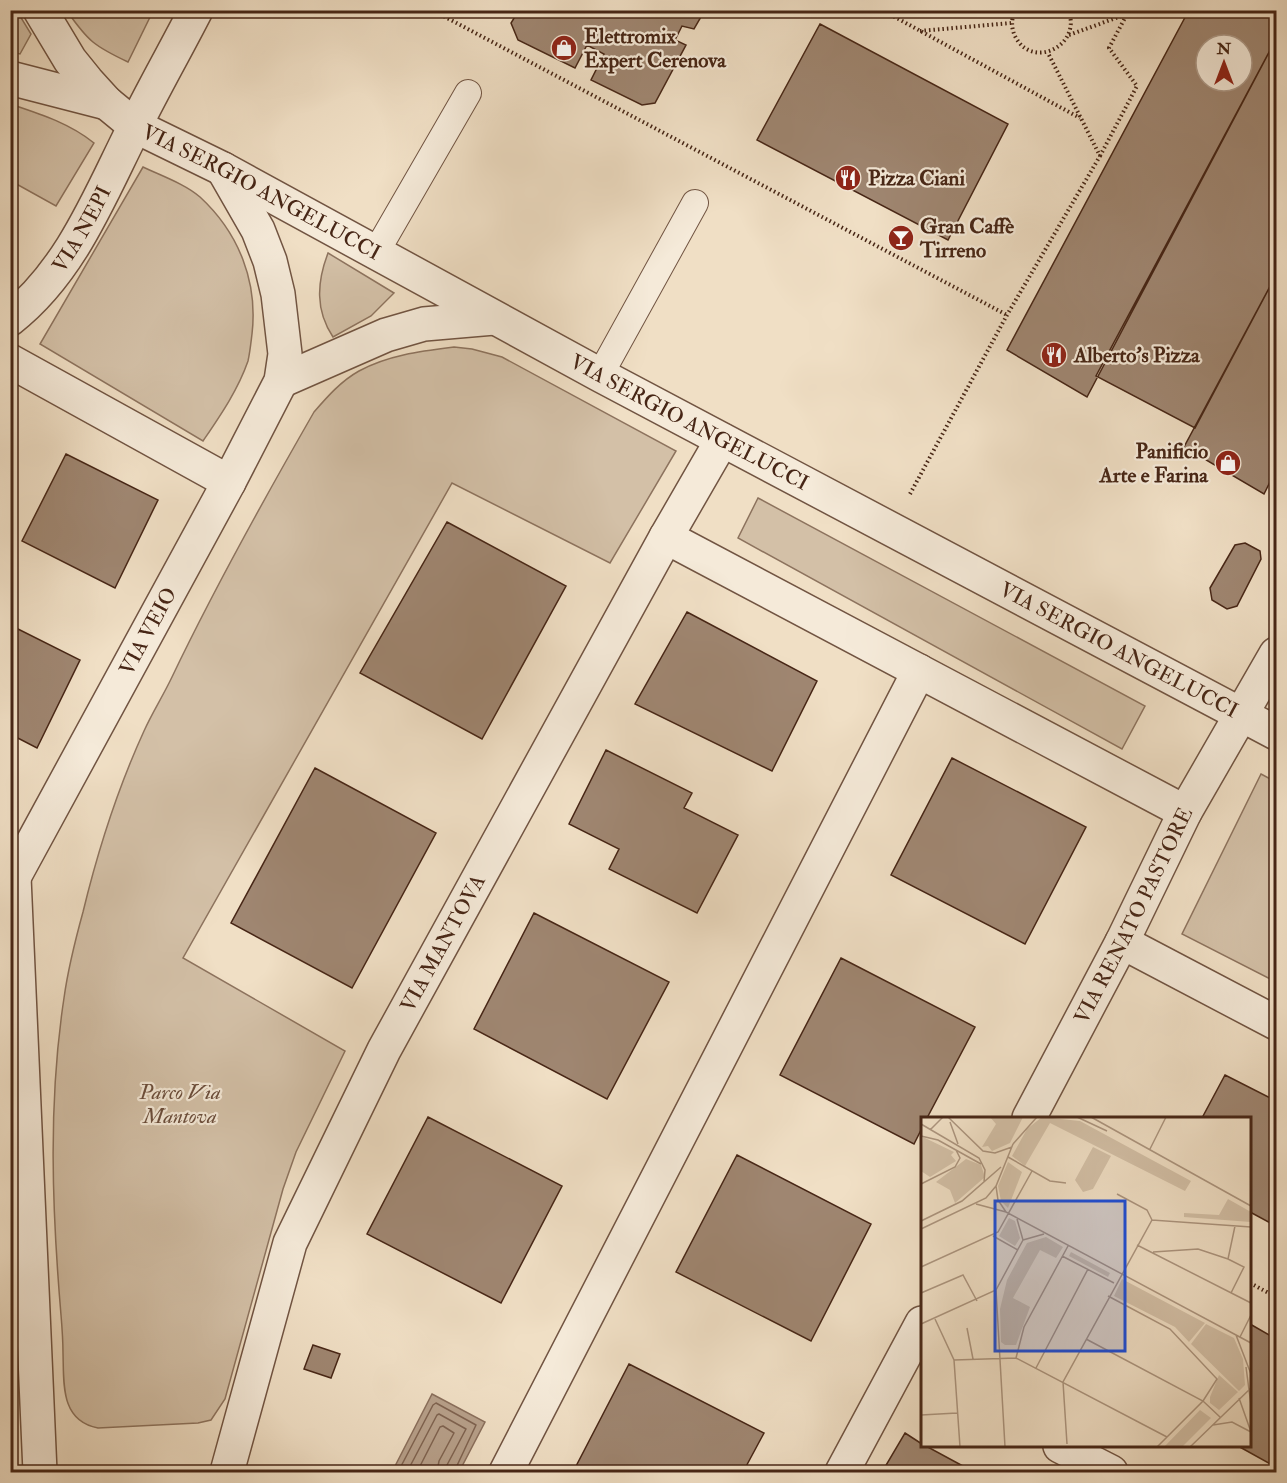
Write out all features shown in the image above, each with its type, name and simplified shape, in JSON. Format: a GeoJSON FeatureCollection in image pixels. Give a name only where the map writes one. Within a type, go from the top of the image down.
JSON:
{"type":"FeatureCollection","features":[{"type":"Feature","properties":{"kind":"street"},"geometry":{"type":"LineString","coordinates":[[40,10],[70,60],[106,103]]}},
{"type":"Feature","properties":{"kind":"street","name":"VIA NEPI"},"geometry":{"type":"LineString","coordinates":[[10,319],[30,304],[76,245],[196,10]]}},
{"type":"Feature","properties":{"kind":"street"},"geometry":{"type":"LineString","coordinates":[[10,78],[106,103]]}},
{"type":"Feature","properties":{"kind":"street","name":"VIA SERGIO ANGELUCCI"},"geometry":{"type":"LineString","coordinates":[[106,103],[135,126],[223,169],[600,375],[1276,733]]}},
{"type":"Feature","properties":{"kind":"street","name":"VIA VEIO"},"geometry":{"type":"LineString","coordinates":[[12,878],[229,482],[281,381],[285,354],[278,294],[270,261],[258,230],[223,169]]}},
{"type":"Feature","properties":{"kind":"street"},"geometry":{"type":"LineString","coordinates":[[281,381],[396,332],[424,324],[494,318]]}},
{"type":"Feature","properties":{"kind":"street"},"geometry":{"type":"LineString","coordinates":[[10,361],[229,482]]}},
{"type":"Feature","properties":{"kind":"street","name":"VIA MANTOVA"},"geometry":{"type":"LineString","coordinates":[[227,1473],[290,1243],[384,1050],[666,537],[722,440]]}},
{"type":"Feature","properties":{"kind":"street"},"geometry":{"type":"LineString","coordinates":[[666,537],[1185,812]]}},
{"type":"Feature","properties":{"kind":"street","name":"VIA RENATO PASTORE"},"geometry":{"type":"LineString","coordinates":[[1030,1117],[1122,942],[1185,812],[1276,654]]}},
{"type":"Feature","properties":{"kind":"street"},"geometry":{"type":"LineString","coordinates":[[506,1473],[919,670]]}},
{"type":"Feature","properties":{"kind":"street"},"geometry":{"type":"LineString","coordinates":[[12,878],[40,1473]]}},
{"type":"Feature","properties":{"kind":"street"},"geometry":{"type":"LineString","coordinates":[[1122,942],[1276,1023]]}},
{"type":"Feature","properties":{"kind":"street"},"geometry":{"type":"LineString","coordinates":[[842,1473],[912,1368],[921,1328]]}},
{"type":"Feature","properties":{"kind":"street"},"geometry":{"type":"LineString","coordinates":[[1062,1447],[1111,1473]]}},
{"type":"Feature","properties":{"kind":"lane"},"geometry":{"type":"LineString","coordinates":[[375,254],[468,93]]}},
{"type":"Feature","properties":{"kind":"lane"},"geometry":{"type":"LineString","coordinates":[[600,375],[695,203]]}},
{"type":"Feature","properties":{"kind":"path"},"geometry":{"type":"LineString","coordinates":[[432,10],[1007,315]]}},
{"type":"Feature","properties":{"kind":"path"},"geometry":{"type":"LineString","coordinates":[[882,10],[1081,118]]}},
{"type":"Feature","properties":{"kind":"path"},"geometry":{"type":"LineString","coordinates":[[1014,10],[1011,23],[1013,33],[1025,49],[1037,53],[1048,53],[1063,44],[1069,35],[1071,25],[1068,10]]}},
{"type":"Feature","properties":{"kind":"path"},"geometry":{"type":"LineString","coordinates":[[891,529],[1007,315],[1100,156],[1137,86],[1109,48],[1128,12]]}},
{"type":"Feature","properties":{"kind":"path"},"geometry":{"type":"LineString","coordinates":[[1069,35],[1128,12]]}},
{"type":"Feature","properties":{"kind":"path"},"geometry":{"type":"LineString","coordinates":[[919,31],[1011,23]]}},
{"type":"Feature","properties":{"kind":"path"},"geometry":{"type":"LineString","coordinates":[[1048,53],[1100,156]]}},
{"type":"Feature","properties":{"kind":"path"},"geometry":{"type":"LineString","coordinates":[[1251,1284],[1276,1297]]}},
{"type":"Feature","properties":{"kind":"green space"},"geometry":{"type":"Polygon","coordinates":[[[10,11],[17,11],[31,34],[20,54],[11,52],[10,11]]]}},
{"type":"Feature","properties":{"kind":"green space"},"geometry":{"type":"Polygon","coordinates":[[[67,11],[153,11],[128,62],[93,42],[67,11]]]}},
{"type":"Feature","properties":{"kind":"green space"},"geometry":{"type":"Polygon","coordinates":[[[10,104],[43,115],[94,143],[56,206],[11,181],[10,104]]]}},
{"type":"Feature","properties":{"kind":"green space"},"geometry":{"type":"Polygon","coordinates":[[[143,167],[187,188],[214,211],[235,242],[248,277],[253,315],[248,361],[234,392],[203,441],[40,344],[143,167]]]}},
{"type":"Feature","properties":{"kind":"green space"},"geometry":{"type":"Polygon","coordinates":[[[328,253],[394,293],[371,316],[333,337],[323,317],[320,296],[320,285],[328,253]]]}},
{"type":"Feature","properties":{"kind":"green space","name":"Parco Via Mantova"},"geometry":{"type":"Polygon","coordinates":[[[454,347],[502,357],[676,451],[610,563],[452,483],[183,958],[345,1051],[296,1152],[283,1189],[225,1399],[211,1420],[198,1423],[98,1428],[86,1424],[70,1409],[64,1388],[54,1196],[54,1116],[59,1037],[68,976],[89,889],[109,820],[147,724],[258,510],[314,412],[340,384],[370,366],[405,354],[454,347]]]}},
{"type":"Feature","properties":{"kind":"green space"},"geometry":{"type":"Polygon","coordinates":[[[758,498],[1145,706],[1122,749],[738,538],[758,498]]]}},
{"type":"Feature","properties":{"kind":"green space"},"geometry":{"type":"Polygon","coordinates":[[[1261,774],[1276,782],[1276,982],[1182,934],[1261,774]]]}},
{"type":"Feature","properties":{"kind":"water"},"geometry":{"type":"Polygon","coordinates":[[[432,1394],[485,1422],[459,1472],[392,1472],[432,1394]]]}},
{"type":"Feature","properties":{"kind":"building"},"geometry":{"type":"Polygon","coordinates":[[[519,10],[705,10],[694,29],[682,26],[675,40],[686,45],[655,103],[642,105],[591,80],[604,54],[587,45],[575,68],[518,40],[511,23],[519,10]]]}},
{"type":"Feature","properties":{"kind":"building"},"geometry":{"type":"Polygon","coordinates":[[[1189,10],[1276,10],[1276,39],[1254,81],[1254,33],[1194,33],[1194,93],[1247,93],[1087,397],[1007,350],[1189,10]]]}},
{"type":"Feature","properties":{"kind":"building"},"geometry":{"type":"Polygon","coordinates":[[[820,24],[1008,124],[948,240],[757,140],[820,24]]]}},
{"type":"Feature","properties":{"kind":"building"},"geometry":{"type":"Polygon","coordinates":[[[1276,39],[1276,275],[1195,428],[1096,376],[1247,93],[1254,93],[1254,80],[1276,39]]]}},
{"type":"Feature","properties":{"kind":"building"},"geometry":{"type":"Polygon","coordinates":[[[1276,275],[1276,470],[1264,494],[1184,447],[1276,275]]]}},
{"type":"Feature","properties":{"kind":"building"},"geometry":{"type":"Polygon","coordinates":[[[66,454],[158,500],[115,588],[22,541],[66,454]]]}},
{"type":"Feature","properties":{"kind":"building"},"geometry":{"type":"Polygon","coordinates":[[[447,522],[566,586],[482,739],[360,673],[447,522]]]}},
{"type":"Feature","properties":{"kind":"building"},"geometry":{"type":"Polygon","coordinates":[[[1245,543],[1260,551],[1261,559],[1237,606],[1227,609],[1212,600],[1210,588],[1235,545],[1245,543]]]}},
{"type":"Feature","properties":{"kind":"building"},"geometry":{"type":"Polygon","coordinates":[[[687,612],[817,681],[772,771],[635,704],[687,612]]]}},
{"type":"Feature","properties":{"kind":"building"},"geometry":{"type":"Polygon","coordinates":[[[10,625],[80,660],[37,748],[10,734],[10,625]]]}},
{"type":"Feature","properties":{"kind":"building"},"geometry":{"type":"Polygon","coordinates":[[[606,750],[692,793],[684,808],[738,835],[697,913],[609,869],[619,849],[569,824],[606,750]]]}},
{"type":"Feature","properties":{"kind":"building"},"geometry":{"type":"Polygon","coordinates":[[[952,758],[1086,827],[1025,944],[891,875],[952,758]]]}},
{"type":"Feature","properties":{"kind":"building"},"geometry":{"type":"Polygon","coordinates":[[[315,768],[436,833],[352,988],[231,923],[315,768]]]}},
{"type":"Feature","properties":{"kind":"building"},"geometry":{"type":"Polygon","coordinates":[[[534,913],[669,982],[607,1099],[474,1029],[534,913]]]}},
{"type":"Feature","properties":{"kind":"building"},"geometry":{"type":"Polygon","coordinates":[[[841,958],[975,1027],[928,1117],[921,1117],[921,1130],[914,1144],[780,1075],[841,958]]]}},
{"type":"Feature","properties":{"kind":"building"},"geometry":{"type":"Polygon","coordinates":[[[1225,1075],[1276,1101],[1276,1226],[1251,1213],[1251,1117],[1203,1117],[1225,1075]]]}},
{"type":"Feature","properties":{"kind":"building"},"geometry":{"type":"Polygon","coordinates":[[[428,1117],[562,1186],[501,1303],[367,1234],[428,1117]]]}},
{"type":"Feature","properties":{"kind":"building"},"geometry":{"type":"Polygon","coordinates":[[[737,1155],[871,1224],[811,1341],[676,1272],[737,1155]]]}},
{"type":"Feature","properties":{"kind":"building"},"geometry":{"type":"Polygon","coordinates":[[[1251,1325],[1276,1339],[1276,1467],[1240,1447],[1251,1447],[1251,1325]]]}},
{"type":"Feature","properties":{"kind":"building"},"geometry":{"type":"Polygon","coordinates":[[[313,1345],[340,1354],[331,1378],[304,1369],[313,1345]]]}},
{"type":"Feature","properties":{"kind":"building"},"geometry":{"type":"Polygon","coordinates":[[[629,1364],[764,1433],[743,1472],[573,1472],[629,1364]]]}},
{"type":"Feature","properties":{"kind":"building"},"geometry":{"type":"Polygon","coordinates":[[[905,1433],[921,1443],[921,1447],[928,1447],[974,1472],[882,1472],[905,1433]]]}},
{"type":"Feature","properties":{"kind":"place","name":"Elettromix Expert Cerenova"},"geometry":{"type":"Point","coordinates":[564,48]}},
{"type":"Feature","properties":{"kind":"place","name":"Pizza Ciani"},"geometry":{"type":"Point","coordinates":[848,178]}},
{"type":"Feature","properties":{"kind":"place","name":"Gran Caffè Tirreno"},"geometry":{"type":"Point","coordinates":[901,238]}},
{"type":"Feature","properties":{"kind":"place","name":"Alberto's Pizza"},"geometry":{"type":"Point","coordinates":[1054,355]}},
{"type":"Feature","properties":{"kind":"place","name":"Panificio Arte e Farina"},"geometry":{"type":"Point","coordinates":[1228,463]}}]}
